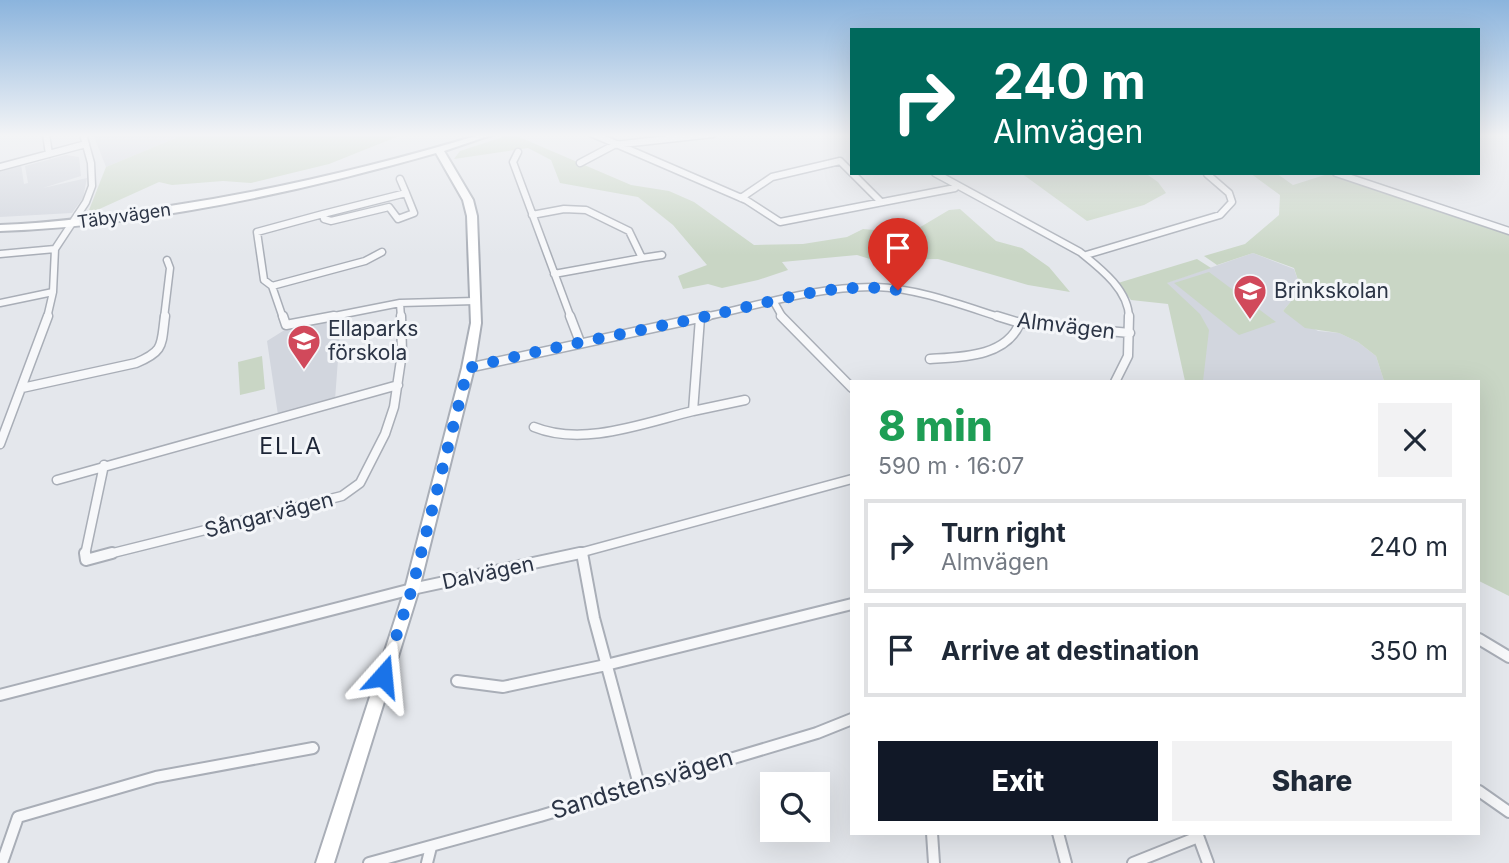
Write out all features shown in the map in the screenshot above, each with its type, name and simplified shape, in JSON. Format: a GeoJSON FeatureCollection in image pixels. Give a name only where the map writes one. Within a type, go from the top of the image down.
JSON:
{"type":"FeatureCollection","features":[{"type":"Feature","properties":{"kind":"street"},"geometry":{"type":"LineString","coordinates":[[0,444],[22,388],[53,292],[55,249],[86,202],[92,186],[91,174]]}},
{"type":"Feature","properties":{"kind":"street","name":"Täbyvägen"},"geometry":{"type":"LineString","coordinates":[[0,228],[71,224],[253,195],[339,174]]}},
{"type":"Feature","properties":{"kind":"street"},"geometry":{"type":"LineString","coordinates":[[325,863],[412,589],[468,368],[476,323],[472,216],[468,200],[453,174]]}},
{"type":"Feature","properties":{"kind":"street"},"geometry":{"type":"LineString","coordinates":[[517,174],[580,342]]}},
{"type":"Feature","properties":{"kind":"street"},"geometry":{"type":"LineString","coordinates":[[684,174],[768,211],[780,222],[955,188]]}},
{"type":"Feature","properties":{"kind":"street"},"geometry":{"type":"LineString","coordinates":[[741,198],[772,177],[784,174]]}},
{"type":"Feature","properties":{"kind":"street"},"geometry":{"type":"LineString","coordinates":[[854,175],[881,202]]}},
{"type":"Feature","properties":{"kind":"street"},"geometry":{"type":"LineString","coordinates":[[937,175],[955,188],[1058,236],[1086,255],[1112,281],[1128,304],[1130,333],[1129,360],[1116,380]]}},
{"type":"Feature","properties":{"kind":"street"},"geometry":{"type":"LineString","coordinates":[[1086,255],[1220,215],[1231,202],[1229,193],[1208,175]]}},
{"type":"Feature","properties":{"kind":"street"},"geometry":{"type":"LineString","coordinates":[[1342,175],[1509,231]]}},
{"type":"Feature","properties":{"kind":"street"},"geometry":{"type":"LineString","coordinates":[[323,215],[331,221],[389,207],[398,219],[406,218],[414,213],[400,179]]}},
{"type":"Feature","properties":{"kind":"street"},"geometry":{"type":"LineString","coordinates":[[406,193],[257,232],[264,280],[272,286],[286,325],[400,303],[475,301]]}},
{"type":"Feature","properties":{"kind":"street"},"geometry":{"type":"LineString","coordinates":[[532,215],[564,208],[586,210],[629,231],[642,258]]}},
{"type":"Feature","properties":{"kind":"street"},"geometry":{"type":"LineString","coordinates":[[0,254],[55,249]]}},
{"type":"Feature","properties":{"kind":"street"},"geometry":{"type":"LineString","coordinates":[[272,286],[365,261],[382,252]]}},
{"type":"Feature","properties":{"kind":"street"},"geometry":{"type":"LineString","coordinates":[[555,274],[662,255]]}},
{"type":"Feature","properties":{"kind":"street"},"geometry":{"type":"LineString","coordinates":[[22,388],[136,363],[153,356],[161,348],[170,268],[167,260]]}},
{"type":"Feature","properties":{"kind":"street","name":"Almvägen"},"geometry":{"type":"LineString","coordinates":[[468,368],[774,302],[825,292],[877,287],[939,298],[1020,323],[1130,333]]}},
{"type":"Feature","properties":{"kind":"street"},"geometry":{"type":"LineString","coordinates":[[0,303],[53,292]]}},
{"type":"Feature","properties":{"kind":"street"},"geometry":{"type":"LineString","coordinates":[[774,302],[780,315],[850,386]]}},
{"type":"Feature","properties":{"kind":"street","name":"Sångarvägen"},"geometry":{"type":"LineString","coordinates":[[104,465],[84,551],[86,560],[342,496],[360,483],[385,434],[398,385],[402,353],[400,303]]}},
{"type":"Feature","properties":{"kind":"street"},"geometry":{"type":"LineString","coordinates":[[693,411],[699,318]]}},
{"type":"Feature","properties":{"kind":"street"},"geometry":{"type":"LineString","coordinates":[[930,359],[957,358],[1000,346],[1013,338],[1020,323]]}},
{"type":"Feature","properties":{"kind":"street"},"geometry":{"type":"LineString","coordinates":[[57,480],[398,385]]}},
{"type":"Feature","properties":{"kind":"street"},"geometry":{"type":"LineString","coordinates":[[534,427],[544,434],[575,436],[745,400]]}},
{"type":"Feature","properties":{"kind":"street","name":"Dalvägen"},"geometry":{"type":"LineString","coordinates":[[0,695],[412,589],[582,553],[850,480]]}},
{"type":"Feature","properties":{"kind":"street"},"geometry":{"type":"LineString","coordinates":[[582,553],[606,665],[639,785]]}},
{"type":"Feature","properties":{"kind":"street"},"geometry":{"type":"LineString","coordinates":[[457,681],[503,687],[606,665],[850,604]]}},
{"type":"Feature","properties":{"kind":"street"},"geometry":{"type":"LineString","coordinates":[[1480,640],[1509,657]]}},
{"type":"Feature","properties":{"kind":"street","name":"Sandstensvägen"},"geometry":{"type":"LineString","coordinates":[[369,863],[817,733],[850,720]]}},
{"type":"Feature","properties":{"kind":"street"},"geometry":{"type":"LineString","coordinates":[[2,863],[18,817],[156,777],[313,748]]}},
{"type":"Feature","properties":{"kind":"street"},"geometry":{"type":"LineString","coordinates":[[1480,792],[1509,812]]}},
{"type":"Feature","properties":{"kind":"street"},"geometry":{"type":"LineString","coordinates":[[932,835],[934,863]]}},
{"type":"Feature","properties":{"kind":"street"},"geometry":{"type":"LineString","coordinates":[[1059,835],[1066,863]]}},
{"type":"Feature","properties":{"kind":"street"},"geometry":{"type":"LineString","coordinates":[[1133,863],[1197,835],[1208,863]]}},
{"type":"Feature","properties":{"kind":"street"},"geometry":{"type":"LineString","coordinates":[[427,863],[431,847]]}},
{"type":"Feature","properties":{"kind":"shaded area"},"geometry":{"type":"Polygon","coordinates":[[[0,174],[23,174],[24,184],[28,183],[26,174],[81,174],[43,188],[87,178],[83,198],[72,213],[0,217],[0,174]]]}},
{"type":"Feature","properties":{"kind":"shaded area","name":"Brinkskolan"},"geometry":{"type":"Polygon","coordinates":[[[1253,253],[1294,269],[1301,289],[1283,311],[1318,331],[1339,333],[1358,342],[1376,356],[1384,380],[1203,380],[1166,283],[1253,253]]]}},
{"type":"Feature","properties":{"kind":"shaded area","name":"Ellaparks förskola"},"geometry":{"type":"Polygon","coordinates":[[[341,318],[335,400],[278,415],[267,341],[283,331],[341,318]]]}},
{"type":"Feature","properties":{"kind":"green space"},"geometry":{"type":"Polygon","coordinates":[[[103,174],[287,174],[251,183],[223,181],[172,185],[159,182],[95,211],[89,210],[103,174]]]}},
{"type":"Feature","properties":{"kind":"green space"},"geometry":{"type":"Polygon","coordinates":[[[557,174],[606,174],[631,185],[669,191],[694,202],[754,245],[803,244],[847,237],[863,229],[898,232],[917,229],[949,210],[960,209],[996,241],[1022,248],[1049,267],[1070,292],[1028,285],[938,259],[873,260],[857,255],[782,262],[788,270],[758,280],[722,288],[708,284],[683,289],[678,276],[707,265],[673,225],[638,197],[560,183],[557,174]]]}},
{"type":"Feature","properties":{"kind":"green space"},"geometry":{"type":"Polygon","coordinates":[[[1024,175],[1148,175],[1158,182],[1166,193],[1144,205],[1087,221],[1024,175]]]}},
{"type":"Feature","properties":{"kind":"green space"},"geometry":{"type":"Polygon","coordinates":[[[1253,175],[1279,175],[1293,185],[1331,175],[1509,234],[1509,596],[1480,582],[1480,380],[1384,380],[1376,356],[1358,342],[1339,333],[1305,328],[1283,311],[1301,289],[1294,268],[1253,253],[1217,265],[1204,256],[1245,244],[1279,215],[1280,195],[1253,175]]]}},
{"type":"Feature","properties":{"kind":"green space"},"geometry":{"type":"Polygon","coordinates":[[[1197,259],[1211,268],[1167,283],[1200,314],[1209,330],[1203,380],[1185,380],[1168,304],[1131,300],[1118,283],[1197,259]]]}},
{"type":"Feature","properties":{"kind":"green space"},"geometry":{"type":"Polygon","coordinates":[[[1209,272],[1276,322],[1239,335],[1174,283],[1209,272]]]}},
{"type":"Feature","properties":{"kind":"green space"},"geometry":{"type":"Polygon","coordinates":[[[262,356],[265,389],[240,395],[238,362],[262,356]]]}},
{"type":"Feature","properties":{"kind":"place","name":"Brinkskolan"},"geometry":{"type":"Point","coordinates":[1250,321]}},
{"type":"Feature","properties":{"kind":"place","name":"Ellaparks förskola"},"geometry":{"type":"Point","coordinates":[304,371]}},
{"type":"Feature","properties":{"kind":"district","name":"ELLA"},"geometry":{"type":"Point","coordinates":[291,446]}},
{"type":"Feature","properties":{"kind":"route"},"geometry":{"type":"LineString","coordinates":[[383,676],[412,589],[468,368],[580,342],[825,292],[877,287],[898,290]]}}]}
